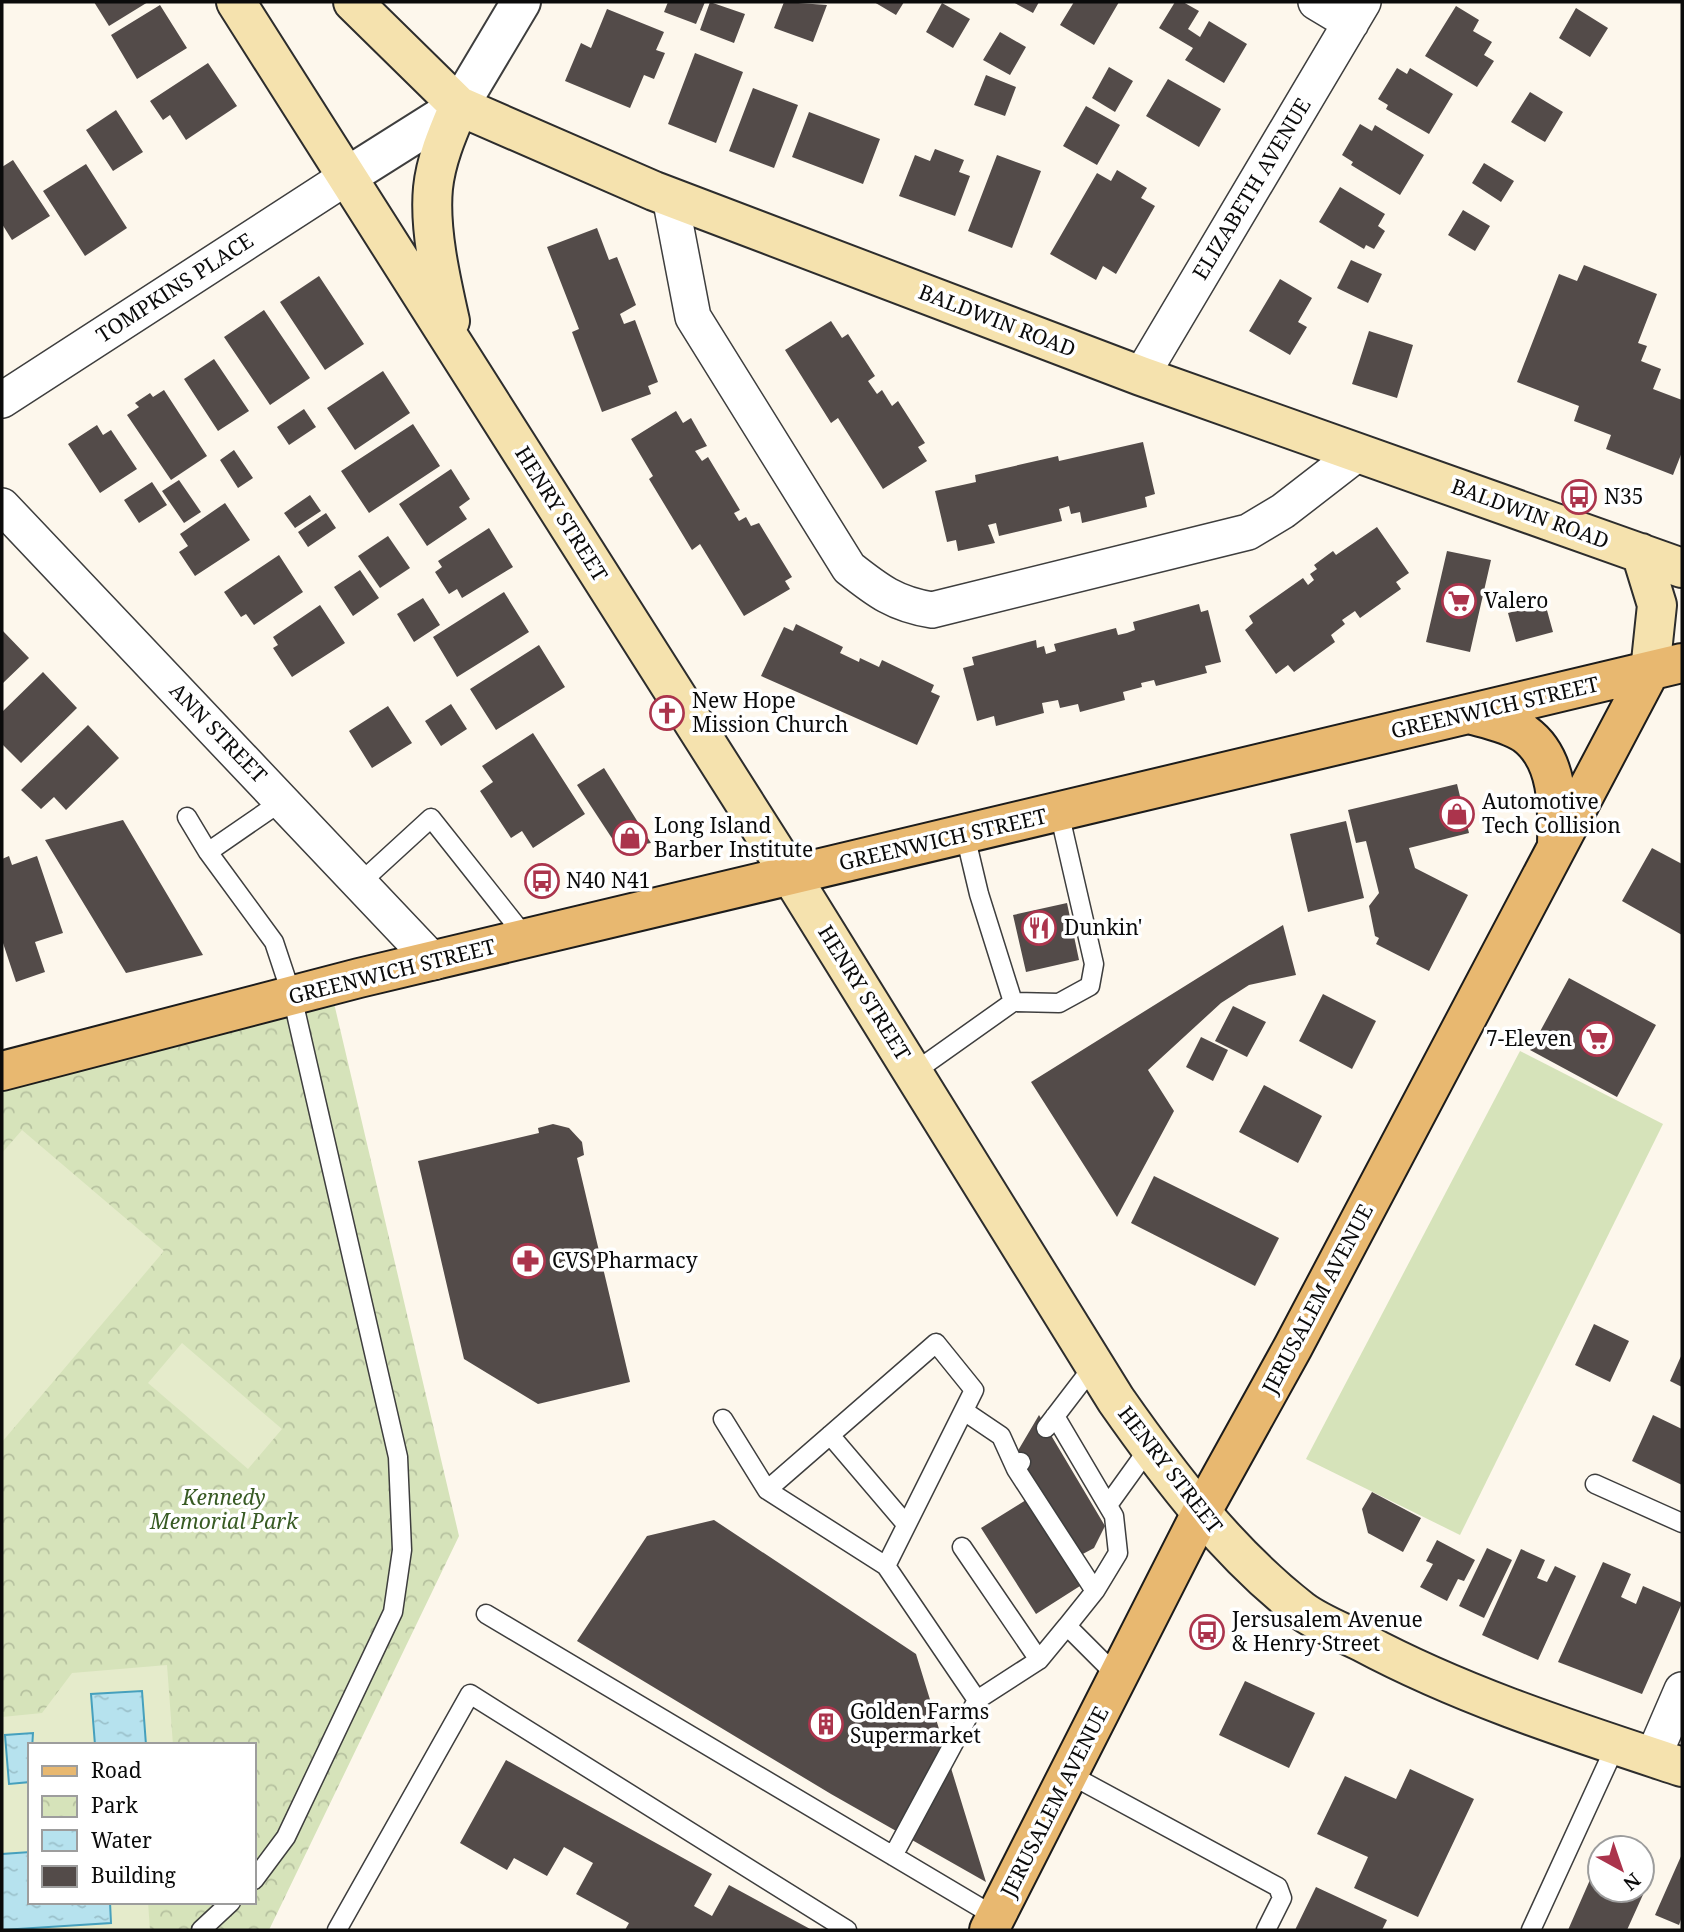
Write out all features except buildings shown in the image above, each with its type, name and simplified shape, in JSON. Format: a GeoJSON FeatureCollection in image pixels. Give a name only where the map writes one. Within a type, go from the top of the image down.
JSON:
{"type":"FeatureCollection","features":[{"type":"Feature","properties":{"kind":"main road","name":"HENRY STREET"},"geometry":{"type":"LineString","coordinates":[[236,2],[791,876],[1149,1448],[1201,1513],[1220,1535],[1303,1611],[1382,1653],[1485,1700],[1667,1762]]}},
{"type":"Feature","properties":{"kind":"main road","name":"BALDWIN ROAD"},"geometry":{"type":"LineString","coordinates":[[353,2],[459,106],[670,197],[1141,376],[1682,568]]}},
{"type":"Feature","properties":{"kind":"main road"},"geometry":{"type":"LineString","coordinates":[[456,347],[439,272],[433,190],[440,154],[459,106]]}},
{"type":"Feature","properties":{"kind":"main road"},"geometry":{"type":"LineString","coordinates":[[1641,553],[1657,605],[1666,667]]}},
{"type":"Feature","properties":{"kind":"main road","name":"GREENWICH STREET"},"geometry":{"type":"LineString","coordinates":[[2,1071],[434,961],[1666,667]]}},
{"type":"Feature","properties":{"kind":"main road","name":"JERUSALEM AVENUE"},"geometry":{"type":"LineString","coordinates":[[993,1924],[1201,1513],[1293,1347],[1556,848],[1666,667]]}},
{"type":"Feature","properties":{"kind":"main road"},"geometry":{"type":"LineString","coordinates":[[1469,714],[1507,725],[1526,735],[1539,750],[1553,779],[1558,813],[1556,848]]}},
{"type":"Feature","properties":{"kind":"street"},"geometry":{"type":"LineString","coordinates":[[348,176],[459,106],[521,2]]}},
{"type":"Feature","properties":{"kind":"street"},"geometry":{"type":"LineString","coordinates":[[1316,2],[1357,12]]}},
{"type":"Feature","properties":{"kind":"street","name":"ELIZABETH AVENUE"},"geometry":{"type":"LineString","coordinates":[[1141,376],[1357,12]]}},
{"type":"Feature","properties":{"kind":"street","name":"TOMPKINS PLACE"},"geometry":{"type":"LineString","coordinates":[[2,400],[348,176]]}},
{"type":"Feature","properties":{"kind":"street"},"geometry":{"type":"LineString","coordinates":[[670,197],[693,317],[849,568],[883,594],[905,606],[932,610],[1248,532],[1283,511],[1358,453]]}},
{"type":"Feature","properties":{"kind":"street","name":"ANN STREET"},"geometry":{"type":"LineString","coordinates":[[2,506],[434,961]]}},
{"type":"Feature","properties":{"kind":"street"},"geometry":{"type":"LineString","coordinates":[[1667,1762],[1682,1690]]}},
{"type":"Feature","properties":{"kind":"lane"},"geometry":{"type":"LineString","coordinates":[[208,852],[282,801]]}},
{"type":"Feature","properties":{"kind":"lane"},"geometry":{"type":"LineString","coordinates":[[913,1073],[1013,1002],[1059,1003],[1090,986],[1094,964],[1059,812]]}},
{"type":"Feature","properties":{"kind":"lane"},"geometry":{"type":"LineString","coordinates":[[187,817],[208,852],[274,942],[292,996],[398,1457],[402,1550],[393,1612],[286,1837],[256,1877]]}},
{"type":"Feature","properties":{"kind":"lane"},"geometry":{"type":"LineString","coordinates":[[360,883],[431,818],[527,939]]}},
{"type":"Feature","properties":{"kind":"lane"},"geometry":{"type":"LineString","coordinates":[[965,835],[979,894],[1013,1002]]}},
{"type":"Feature","properties":{"kind":"lane"},"geometry":{"type":"LineString","coordinates":[[767,1490],[936,1343],[974,1390],[905,1523],[886,1566]]}},
{"type":"Feature","properties":{"kind":"lane"},"geometry":{"type":"LineString","coordinates":[[893,1856],[977,1700],[1039,1660],[1095,1591],[1118,1553],[1114,1516],[1108,1505],[1091,1489],[1051,1422],[1095,1363]]}},
{"type":"Feature","properties":{"kind":"lane"},"geometry":{"type":"LineString","coordinates":[[964,1411],[1001,1436],[1095,1591]]}},
{"type":"Feature","properties":{"kind":"lane"},"geometry":{"type":"LineString","coordinates":[[723,1419],[767,1490],[886,1566],[977,1700]]}},
{"type":"Feature","properties":{"kind":"lane"},"geometry":{"type":"LineString","coordinates":[[830,1435],[905,1523]]}},
{"type":"Feature","properties":{"kind":"lane"},"geometry":{"type":"LineString","coordinates":[[1108,1505],[1149,1448]]}},
{"type":"Feature","properties":{"kind":"lane"},"geometry":{"type":"LineString","coordinates":[[1595,1484],[1682,1523]]}},
{"type":"Feature","properties":{"kind":"lane"},"geometry":{"type":"LineString","coordinates":[[962,1547],[1039,1660]]}},
{"type":"Feature","properties":{"kind":"lane"},"geometry":{"type":"LineString","coordinates":[[486,1614],[893,1856],[993,1924]]}},
{"type":"Feature","properties":{"kind":"lane"},"geometry":{"type":"LineString","coordinates":[[1066,1626],[1118,1677]]}},
{"type":"Feature","properties":{"kind":"lane"},"geometry":{"type":"LineString","coordinates":[[337,1930],[470,1694],[847,1930]]}},
{"type":"Feature","properties":{"kind":"lane"},"geometry":{"type":"LineString","coordinates":[[1531,1930],[1616,1745]]}},
{"type":"Feature","properties":{"kind":"lane"},"geometry":{"type":"LineString","coordinates":[[1069,1774],[1278,1887],[1282,1898],[1266,1930]]}},
{"type":"Feature","properties":{"kind":"lane"},"geometry":{"type":"LineString","coordinates":[[201,1930],[229,1904]]}},
{"type":"Feature","properties":{"kind":"green space","name":"Kennedy Memorial Park"},"geometry":{"type":"Polygon","coordinates":[[[330,986],[459,1536],[269,1930],[2,1930],[2,1071],[330,986]]]}},
{"type":"Feature","properties":{"kind":"green space"},"geometry":{"type":"Polygon","coordinates":[[[1520,1051],[1663,1124],[1460,1535],[1306,1459],[1520,1051]]]}},
{"type":"Feature","properties":{"kind":"green space"},"geometry":{"type":"Polygon","coordinates":[[[22,1130],[164,1251],[2,1442],[2,1153],[22,1130]]]}},
{"type":"Feature","properties":{"kind":"green space"},"geometry":{"type":"Polygon","coordinates":[[[182,1343],[282,1429],[248,1469],[148,1383],[182,1343]]]}},
{"type":"Feature","properties":{"kind":"green space"},"geometry":{"type":"Polygon","coordinates":[[[167,1665],[173,1743],[28,1743],[28,1904],[148,1904],[150,1930],[2,1930],[2,1717],[42,1713],[72,1673],[167,1665]]]}},
{"type":"Feature","properties":{"kind":"water"},"geometry":{"type":"Polygon","coordinates":[[[142,1691],[146,1743],[95,1743],[91,1694],[142,1691]]]}},
{"type":"Feature","properties":{"kind":"water"},"geometry":{"type":"Polygon","coordinates":[[[33,1733],[32,1743],[28,1743],[28,1782],[9,1784],[5,1735],[33,1733]]]}},
{"type":"Feature","properties":{"kind":"water"},"geometry":{"type":"Polygon","coordinates":[[[28,1852],[28,1904],[110,1904],[111,1923],[2,1930],[2,1854],[28,1852]]]}},
{"type":"Feature","properties":{"kind":"place","name":"N35"},"geometry":{"type":"Point","coordinates":[1579,497]}},
{"type":"Feature","properties":{"kind":"place","name":"Valero"},"geometry":{"type":"Point","coordinates":[1459,601]}},
{"type":"Feature","properties":{"kind":"place","name":"New Hope Mission Church"},"geometry":{"type":"Point","coordinates":[667,713]}},
{"type":"Feature","properties":{"kind":"place","name":"Automotive Tech Collision"},"geometry":{"type":"Point","coordinates":[1457,814]}},
{"type":"Feature","properties":{"kind":"place","name":"Long Island Barber Institute"},"geometry":{"type":"Point","coordinates":[630,838]}},
{"type":"Feature","properties":{"kind":"place","name":"N40 N41"},"geometry":{"type":"Point","coordinates":[542,881]}},
{"type":"Feature","properties":{"kind":"place","name":"Dunkin'"},"geometry":{"type":"Point","coordinates":[1039,928]}},
{"type":"Feature","properties":{"kind":"place","name":"7-Eleven"},"geometry":{"type":"Point","coordinates":[1597,1039]}},
{"type":"Feature","properties":{"kind":"place","name":"CVS Pharmacy"},"geometry":{"type":"Point","coordinates":[528,1261]}},
{"type":"Feature","properties":{"kind":"place","name":"Jersusalem Avenue & Henry Street"},"geometry":{"type":"Point","coordinates":[1207,1632]}},
{"type":"Feature","properties":{"kind":"place","name":"Golden Farms Supermarket"},"geometry":{"type":"Point","coordinates":[826,1724]}}]}
